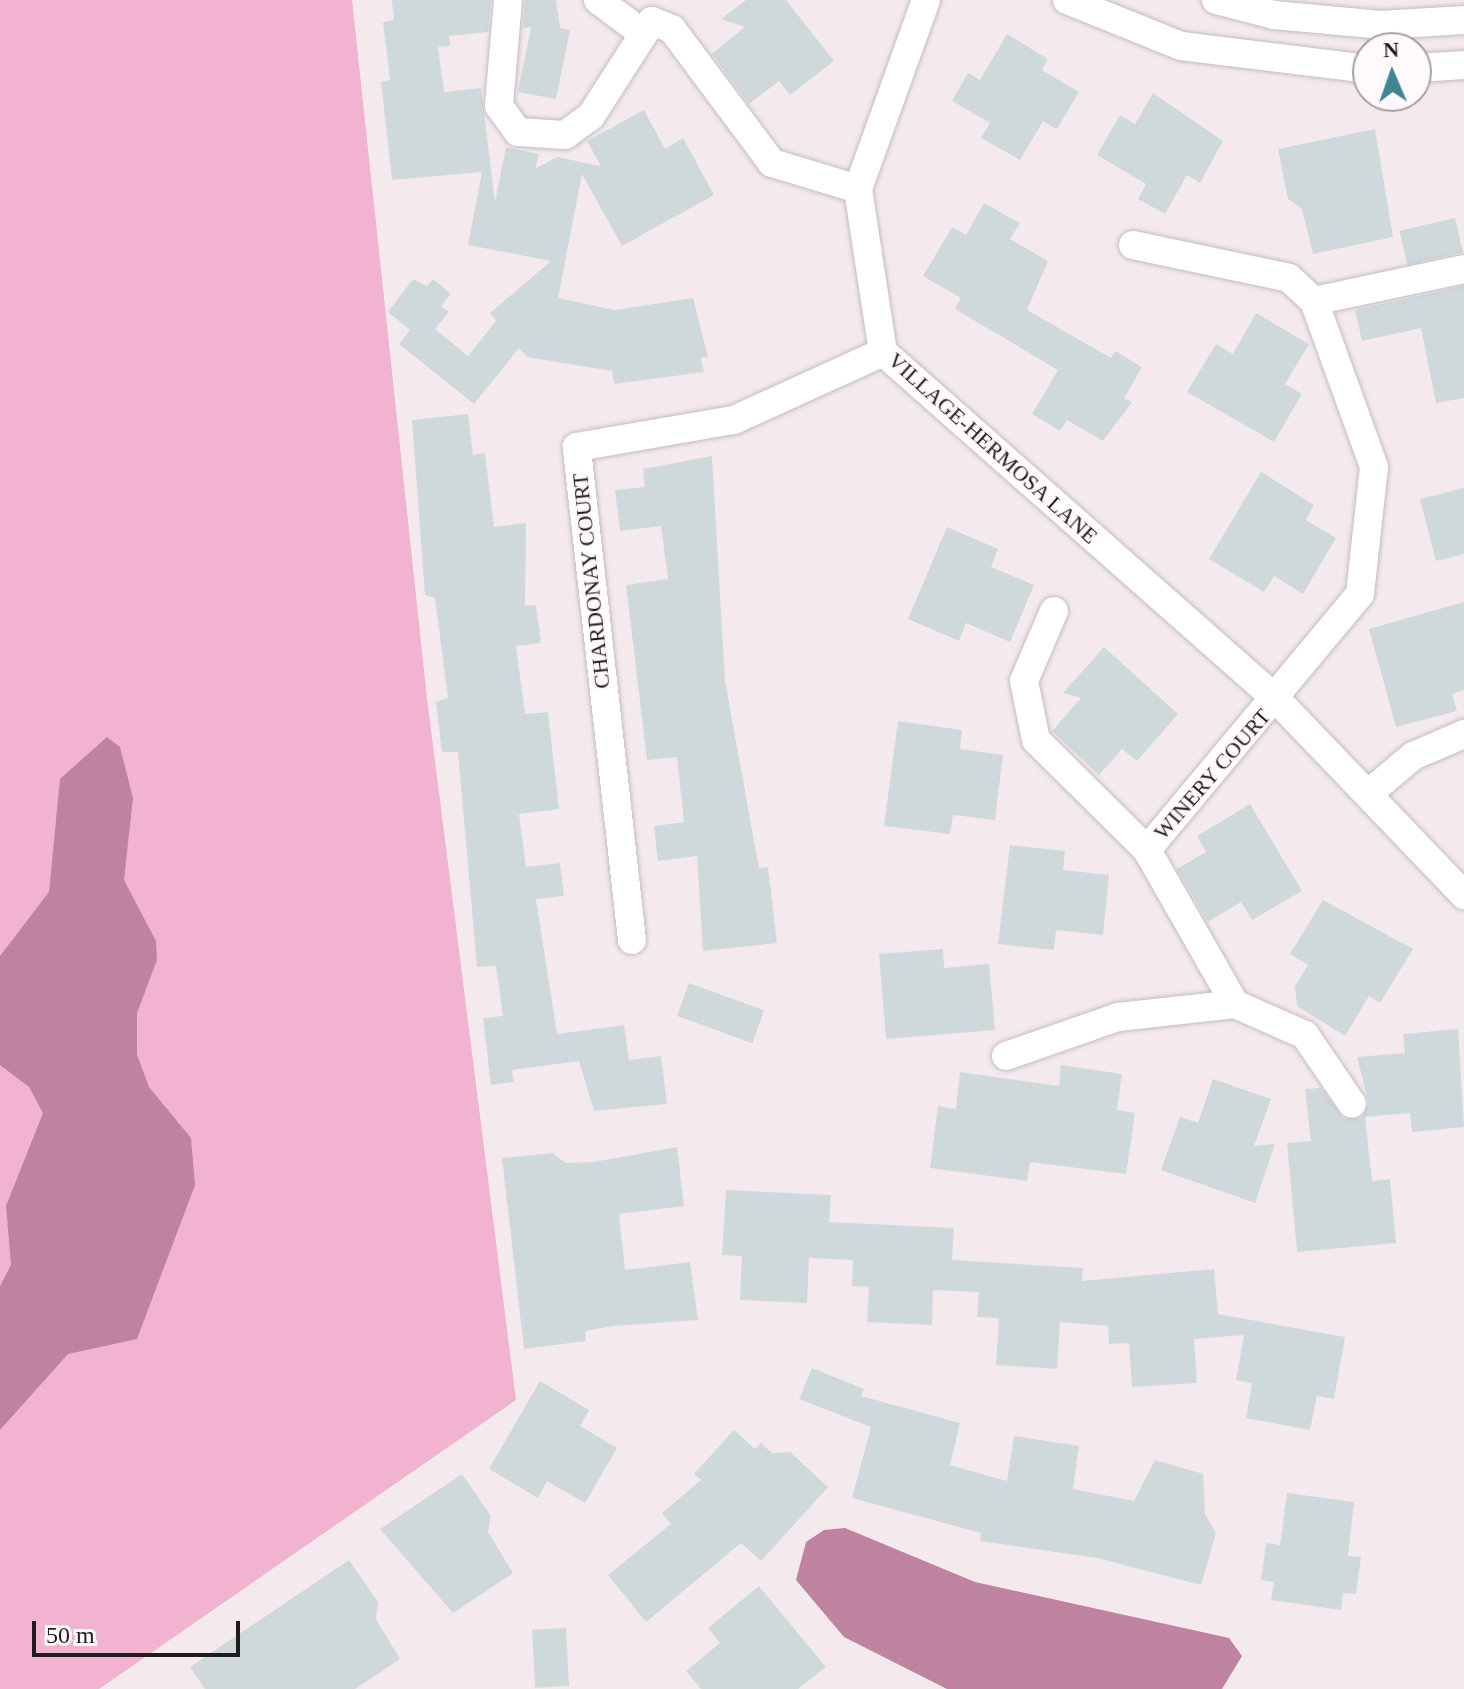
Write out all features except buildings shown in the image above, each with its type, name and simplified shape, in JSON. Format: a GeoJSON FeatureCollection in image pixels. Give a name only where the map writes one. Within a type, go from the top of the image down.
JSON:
{"type":"FeatureCollection","features":[{"type":"Feature","properties":{"kind":"street"},"geometry":{"type":"LineString","coordinates":[[508,0],[499,106],[518,132],[565,135],[591,116],[641,32],[652,21],[672,29],[772,163],[858,189]]}},
{"type":"Feature","properties":{"kind":"street"},"geometry":{"type":"LineString","coordinates":[[598,0],[641,32]]}},
{"type":"Feature","properties":{"kind":"street","name":"VILLAGE-HERMOSA LANE"},"geometry":{"type":"LineString","coordinates":[[926,0],[858,189],[883,352],[1276,699],[1464,895]]}},
{"type":"Feature","properties":{"kind":"street"},"geometry":{"type":"LineString","coordinates":[[1067,0],[1181,46],[1352,67]]}},
{"type":"Feature","properties":{"kind":"street"},"geometry":{"type":"LineString","coordinates":[[1216,0],[1274,15],[1381,25],[1464,20]]}},
{"type":"Feature","properties":{"kind":"street"},"geometry":{"type":"LineString","coordinates":[[1432,67],[1464,65]]}},
{"type":"Feature","properties":{"kind":"street"},"geometry":{"type":"LineString","coordinates":[[1133,245],[1289,278],[1314,301],[1464,269]]}},
{"type":"Feature","properties":{"kind":"street","name":"WINERY COURT"},"geometry":{"type":"LineString","coordinates":[[1147,850],[1276,699],[1360,594],[1374,467],[1314,301]]}},
{"type":"Feature","properties":{"kind":"street","name":"CHARDONAY COURT"},"geometry":{"type":"LineString","coordinates":[[632,940],[577,447],[734,420],[883,352]]}},
{"type":"Feature","properties":{"kind":"street","name":"WINERY COURT"},"geometry":{"type":"LineString","coordinates":[[1054,611],[1024,681],[1036,740],[1147,850],[1235,1004]]}},
{"type":"Feature","properties":{"kind":"street"},"geometry":{"type":"LineString","coordinates":[[1368,794],[1413,756],[1464,734]]}},
{"type":"Feature","properties":{"kind":"street"},"geometry":{"type":"LineString","coordinates":[[1006,1056],[1118,1017],[1235,1004],[1305,1035],[1352,1104]]}},
{"type":"Feature","properties":{"kind":"shaded area"},"geometry":{"type":"Polygon","coordinates":[[[0,0],[352,0],[427,698],[516,1400],[99,1689],[0,1689],[0,0]]]}},
{"type":"Feature","properties":{"kind":"shaded area"},"geometry":{"type":"Polygon","coordinates":[[[107,737],[120,747],[133,798],[124,880],[156,941],[157,960],[137,1013],[137,1055],[149,1087],[191,1138],[195,1185],[137,1339],[68,1354],[0,1430],[0,1286],[11,1265],[6,1206],[43,1113],[29,1087],[0,1065],[0,956],[49,892],[60,779],[107,737]]]}},
{"type":"Feature","properties":{"kind":"shaded area"},"geometry":{"type":"Polygon","coordinates":[[[845,1528],[975,1582],[1229,1638],[1242,1656],[1222,1689],[947,1689],[844,1637],[796,1580],[806,1542],[824,1530],[845,1528]]]}}]}
